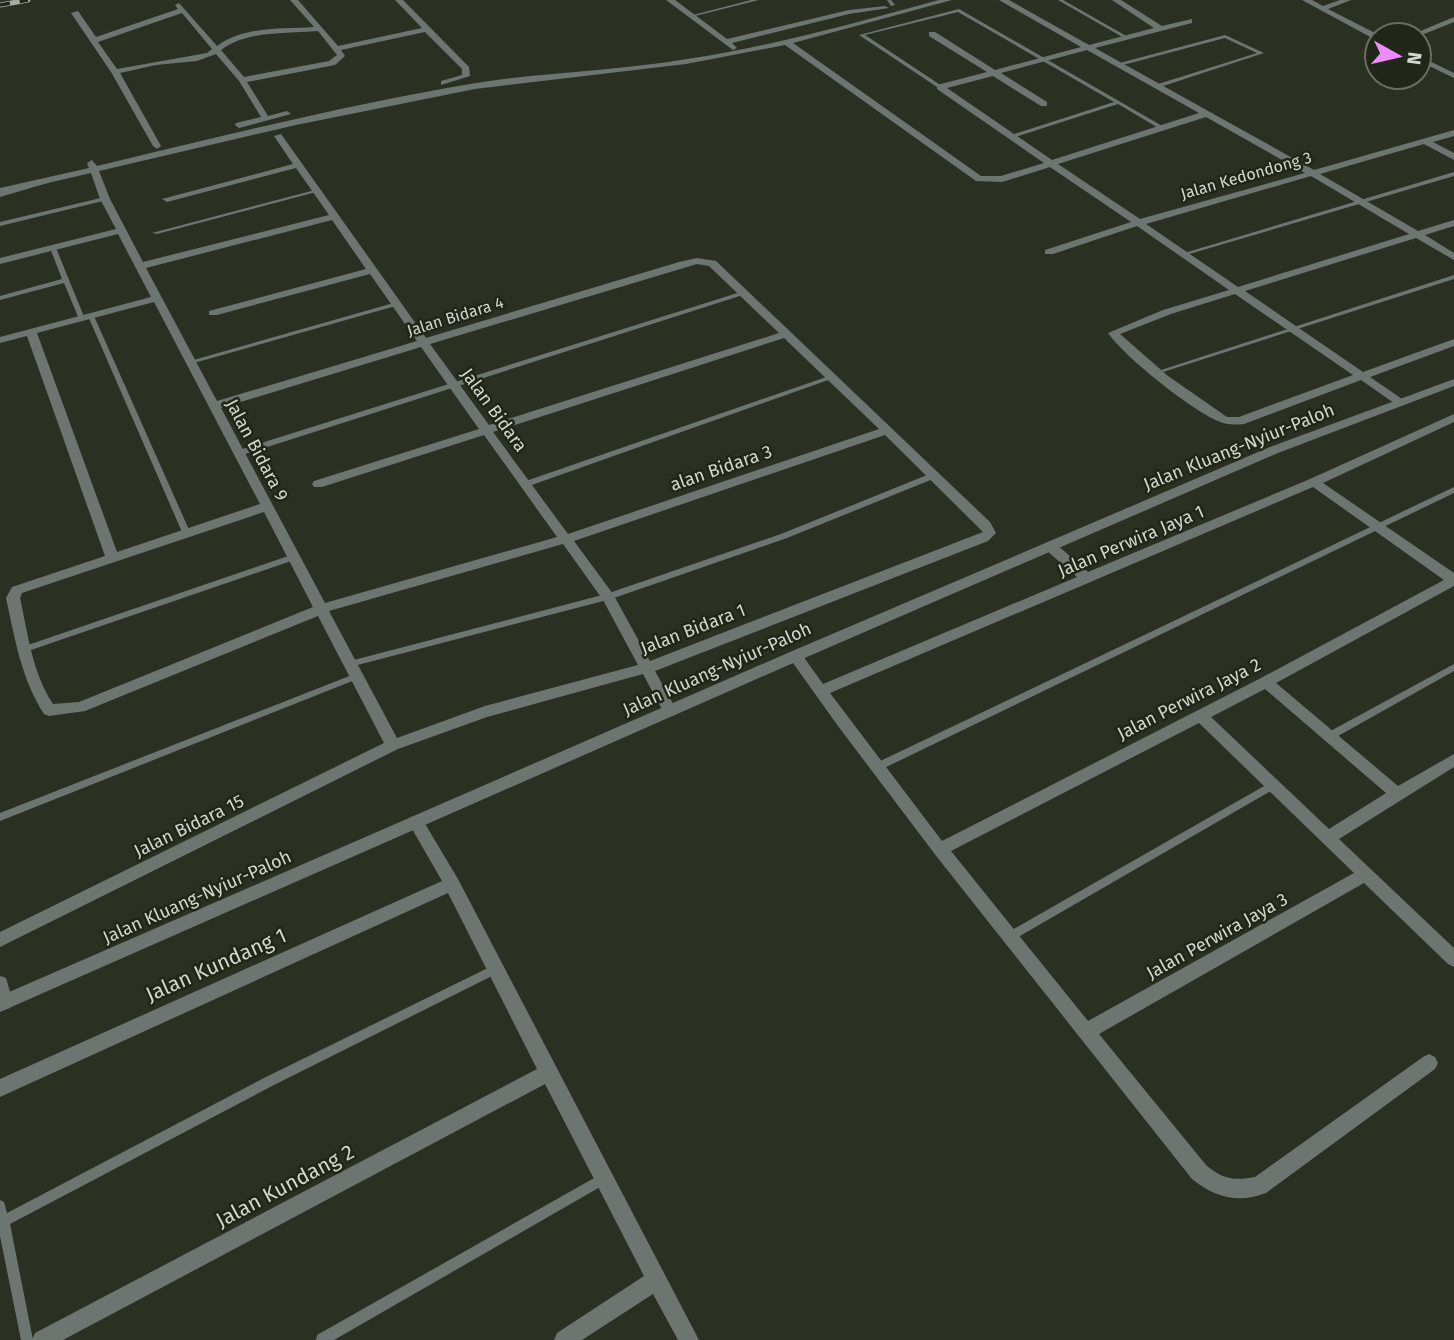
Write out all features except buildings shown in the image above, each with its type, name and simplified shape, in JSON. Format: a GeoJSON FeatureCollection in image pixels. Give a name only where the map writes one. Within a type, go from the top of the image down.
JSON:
{"type":"FeatureCollection","features":[{"type":"Feature","properties":{"kind":"street"},"geometry":{"type":"LineString","coordinates":[[242,80],[332,63],[341,56],[339,48],[318,29],[294,0]]}},
{"type":"Feature","properties":{"kind":"street"},"geometry":{"type":"LineString","coordinates":[[30,186],[157,146],[265,119],[466,76],[466,69],[398,0]]}},
{"type":"Feature","properties":{"kind":"street"},"geometry":{"type":"LineString","coordinates":[[670,0],[739,52]]}},
{"type":"Feature","properties":{"kind":"street"},"geometry":{"type":"LineString","coordinates":[[0,193],[93,166],[312,118],[542,75],[683,62],[739,52],[948,0]]}},
{"type":"Feature","properties":{"kind":"street"},"geometry":{"type":"LineString","coordinates":[[1003,0],[1362,201],[1454,257]]}},
{"type":"Feature","properties":{"kind":"street"},"geometry":{"type":"LineString","coordinates":[[1116,0],[1160,28]]}},
{"type":"Feature","properties":{"kind":"street"},"geometry":{"type":"LineString","coordinates":[[1306,0],[1363,29]]}},
{"type":"Feature","properties":{"kind":"street"},"geometry":{"type":"LineString","coordinates":[[1323,8],[1347,0]]}},
{"type":"Feature","properties":{"kind":"street"},"geometry":{"type":"LineString","coordinates":[[726,42],[849,12],[875,10],[891,2]]}},
{"type":"Feature","properties":{"kind":"street"},"geometry":{"type":"LineString","coordinates":[[93,41],[181,8],[242,80],[265,119]]}},
{"type":"Feature","properties":{"kind":"street"},"geometry":{"type":"LineString","coordinates":[[75,13],[115,72],[157,146]]}},
{"type":"Feature","properties":{"kind":"street"},"geometry":{"type":"LineString","coordinates":[[1433,28],[1454,19]]}},
{"type":"Feature","properties":{"kind":"street"},"geometry":{"type":"LineString","coordinates":[[940,87],[1189,21]]}},
{"type":"Feature","properties":{"kind":"street"},"geometry":{"type":"LineString","coordinates":[[115,72],[197,60],[227,41],[248,34],[318,29]]}},
{"type":"Feature","properties":{"kind":"street"},"geometry":{"type":"LineString","coordinates":[[339,48],[427,29]]}},
{"type":"Feature","properties":{"kind":"street"},"geometry":{"type":"LineString","coordinates":[[932,34],[1044,104]]}},
{"type":"Feature","properties":{"kind":"street"},"geometry":{"type":"LineString","coordinates":[[785,41],[979,178],[1002,179],[1206,114]]}},
{"type":"Feature","properties":{"kind":"street"},"geometry":{"type":"LineString","coordinates":[[1433,65],[1454,76]]}},
{"type":"Feature","properties":{"kind":"street"},"geometry":{"type":"LineString","coordinates":[[940,87],[1401,403]]}},
{"type":"Feature","properties":{"kind":"street","name":"Jalan Kedondong 3"},"geometry":{"type":"LineString","coordinates":[[1049,252],[1138,222],[1454,132]]}},
{"type":"Feature","properties":{"kind":"street","name":"Jalan Bidara"},"geometry":{"type":"LineString","coordinates":[[278,136],[453,385],[608,597],[670,710]]}},
{"type":"Feature","properties":{"kind":"street"},"geometry":{"type":"LineString","coordinates":[[1425,141],[1454,157]]}},
{"type":"Feature","properties":{"kind":"street"},"geometry":{"type":"LineString","coordinates":[[167,199],[299,165]]}},
{"type":"Feature","properties":{"kind":"street","name":"Jalan Bidara 9"},"geometry":{"type":"LineString","coordinates":[[93,166],[105,199],[393,745]]}},
{"type":"Feature","properties":{"kind":"street"},"geometry":{"type":"LineString","coordinates":[[141,267],[334,216]]}},
{"type":"Feature","properties":{"kind":"street"},"geometry":{"type":"LineString","coordinates":[[1454,223],[1237,290],[1113,332],[1117,340],[1158,372],[1216,415],[1231,421],[1240,421],[1454,342]]}},
{"type":"Feature","properties":{"kind":"street"},"geometry":{"type":"LineString","coordinates":[[0,261],[122,230]]}},
{"type":"Feature","properties":{"kind":"street","name":"Jalan Bidara 4"},"geometry":{"type":"LineString","coordinates":[[214,406],[683,264],[705,261],[712,263],[744,293]]}},
{"type":"Feature","properties":{"kind":"street"},"geometry":{"type":"LineString","coordinates":[[213,313],[373,270]]}},
{"type":"Feature","properties":{"kind":"street"},"geometry":{"type":"LineString","coordinates":[[744,293],[935,475]]}},
{"type":"Feature","properties":{"kind":"street"},"geometry":{"type":"LineString","coordinates":[[0,340],[158,298]]}},
{"type":"Feature","properties":{"kind":"street"},"geometry":{"type":"LineString","coordinates":[[31,332],[111,557],[268,506]]}},
{"type":"Feature","properties":{"kind":"street"},"geometry":{"type":"LineString","coordinates":[[318,484],[787,334]]}},
{"type":"Feature","properties":{"kind":"street","name":"Jalan Kluang-Nyiur-Paloh"},"geometry":{"type":"LineString","coordinates":[[2,1003],[670,710],[1274,450],[1454,382]]}},
{"type":"Feature","properties":{"kind":"street","name":"Jalan Perwira Jaya 1"},"geometry":{"type":"LineString","coordinates":[[820,691],[1314,482],[1454,418]]}},
{"type":"Feature","properties":{"kind":"street","name":"alan Bidara 3"},"geometry":{"type":"LineString","coordinates":[[111,557],[17,590],[13,598],[39,696],[49,710],[61,711],[80,707],[321,608],[566,539],[888,430]]}},
{"type":"Feature","properties":{"kind":"street","name":"Jalan Bidara 1"},"geometry":{"type":"LineString","coordinates":[[393,745],[485,712],[647,668],[990,533],[986,525],[935,475]]}},
{"type":"Feature","properties":{"kind":"street"},"geometry":{"type":"LineString","coordinates":[[1314,482],[1454,580]]}},
{"type":"Feature","properties":{"kind":"street"},"geometry":{"type":"LineString","coordinates":[[1051,547],[1087,579]]}},
{"type":"Feature","properties":{"kind":"street","name":"Jalan Perwira Jaya 2"},"geometry":{"type":"LineString","coordinates":[[941,849],[1266,682],[1454,580]]}},
{"type":"Feature","properties":{"kind":"street"},"geometry":{"type":"LineString","coordinates":[[795,656],[877,768],[1009,937],[1199,1172],[1215,1187],[1233,1191],[1259,1186],[1429,1063]]}},
{"type":"Feature","properties":{"kind":"street"},"geometry":{"type":"LineString","coordinates":[[1266,682],[1396,794]]}},
{"type":"Feature","properties":{"kind":"street"},"geometry":{"type":"LineString","coordinates":[[1200,715],[1454,959]]}},
{"type":"Feature","properties":{"kind":"street","name":"Jalan Bidara 15"},"geometry":{"type":"LineString","coordinates":[[0,940],[393,745]]}},
{"type":"Feature","properties":{"kind":"street"},"geometry":{"type":"LineString","coordinates":[[1328,838],[1454,760]]}},
{"type":"Feature","properties":{"kind":"street"},"geometry":{"type":"LineString","coordinates":[[416,822],[452,884],[689,1340]]}},
{"type":"Feature","properties":{"kind":"street","name":"Jalan Perwira Jaya 3"},"geometry":{"type":"LineString","coordinates":[[1087,1031],[1366,874]]}},
{"type":"Feature","properties":{"kind":"street","name":"Jalan Kundang 1"},"geometry":{"type":"LineString","coordinates":[[0,1088],[452,884]]}},
{"type":"Feature","properties":{"kind":"street"},"geometry":{"type":"LineString","coordinates":[[0,984],[2,1003]]}},
{"type":"Feature","properties":{"kind":"street","name":"Jalan Kundang 2"},"geometry":{"type":"LineString","coordinates":[[42,1340],[549,1072]]}},
{"type":"Feature","properties":{"kind":"street"},"geometry":{"type":"LineString","coordinates":[[565,1340],[658,1279]]}},
{"type":"Feature","properties":{"kind":"lane"},"geometry":{"type":"LineString","coordinates":[[691,16],[757,0]]}},
{"type":"Feature","properties":{"kind":"lane"},"geometry":{"type":"LineString","coordinates":[[1059,0],[1126,37]]}},
{"type":"Feature","properties":{"kind":"lane"},"geometry":{"type":"LineString","coordinates":[[940,87],[861,35],[959,10],[1162,128]]}},
{"type":"Feature","properties":{"kind":"lane"},"geometry":{"type":"LineString","coordinates":[[1119,64],[1225,36],[1260,51],[1260,55],[1157,86]]}},
{"type":"Feature","properties":{"kind":"lane"},"geometry":{"type":"LineString","coordinates":[[1013,136],[1117,103]]}},
{"type":"Feature","properties":{"kind":"lane"},"geometry":{"type":"LineString","coordinates":[[1184,254],[1454,174]]}},
{"type":"Feature","properties":{"kind":"lane"},"geometry":{"type":"LineString","coordinates":[[155,233],[317,191]]}},
{"type":"Feature","properties":{"kind":"lane"},"geometry":{"type":"LineString","coordinates":[[0,224],[105,199]]}},
{"type":"Feature","properties":{"kind":"lane"},"geometry":{"type":"LineString","coordinates":[[53,248],[186,532]]}},
{"type":"Feature","properties":{"kind":"lane"},"geometry":{"type":"LineString","coordinates":[[1158,372],[1454,276]]}},
{"type":"Feature","properties":{"kind":"lane"},"geometry":{"type":"LineString","coordinates":[[0,298],[66,280]]}},
{"type":"Feature","properties":{"kind":"lane"},"geometry":{"type":"LineString","coordinates":[[239,453],[744,293]]}},
{"type":"Feature","properties":{"kind":"lane"},"geometry":{"type":"LineString","coordinates":[[192,362],[397,304]]}},
{"type":"Feature","properties":{"kind":"lane"},"geometry":{"type":"LineString","coordinates":[[526,484],[832,377]]}},
{"type":"Feature","properties":{"kind":"lane"},"geometry":{"type":"LineString","coordinates":[[0,817],[354,670],[608,597],[784,536],[935,475]]}},
{"type":"Feature","properties":{"kind":"lane"},"geometry":{"type":"LineString","coordinates":[[877,768],[1454,490]]}},
{"type":"Feature","properties":{"kind":"lane"},"geometry":{"type":"LineString","coordinates":[[25,649],[294,557]]}},
{"type":"Feature","properties":{"kind":"lane"},"geometry":{"type":"LineString","coordinates":[[1328,737],[1454,667]]}},
{"type":"Feature","properties":{"kind":"lane"},"geometry":{"type":"LineString","coordinates":[[1009,937],[1273,785]]}},
{"type":"Feature","properties":{"kind":"lane"},"geometry":{"type":"LineString","coordinates":[[2,1222],[270,1081],[496,969]]}},
{"type":"Feature","properties":{"kind":"lane"},"geometry":{"type":"LineString","coordinates":[[331,1338],[603,1179]]}},
{"type":"Feature","properties":{"kind":"lane"},"geometry":{"type":"LineString","coordinates":[[0,1206],[27,1340]]}},
{"type":"Feature","properties":{"kind":"railway"},"geometry":{"type":"LineString","coordinates":[[0,5],[28,0]]}}]}
